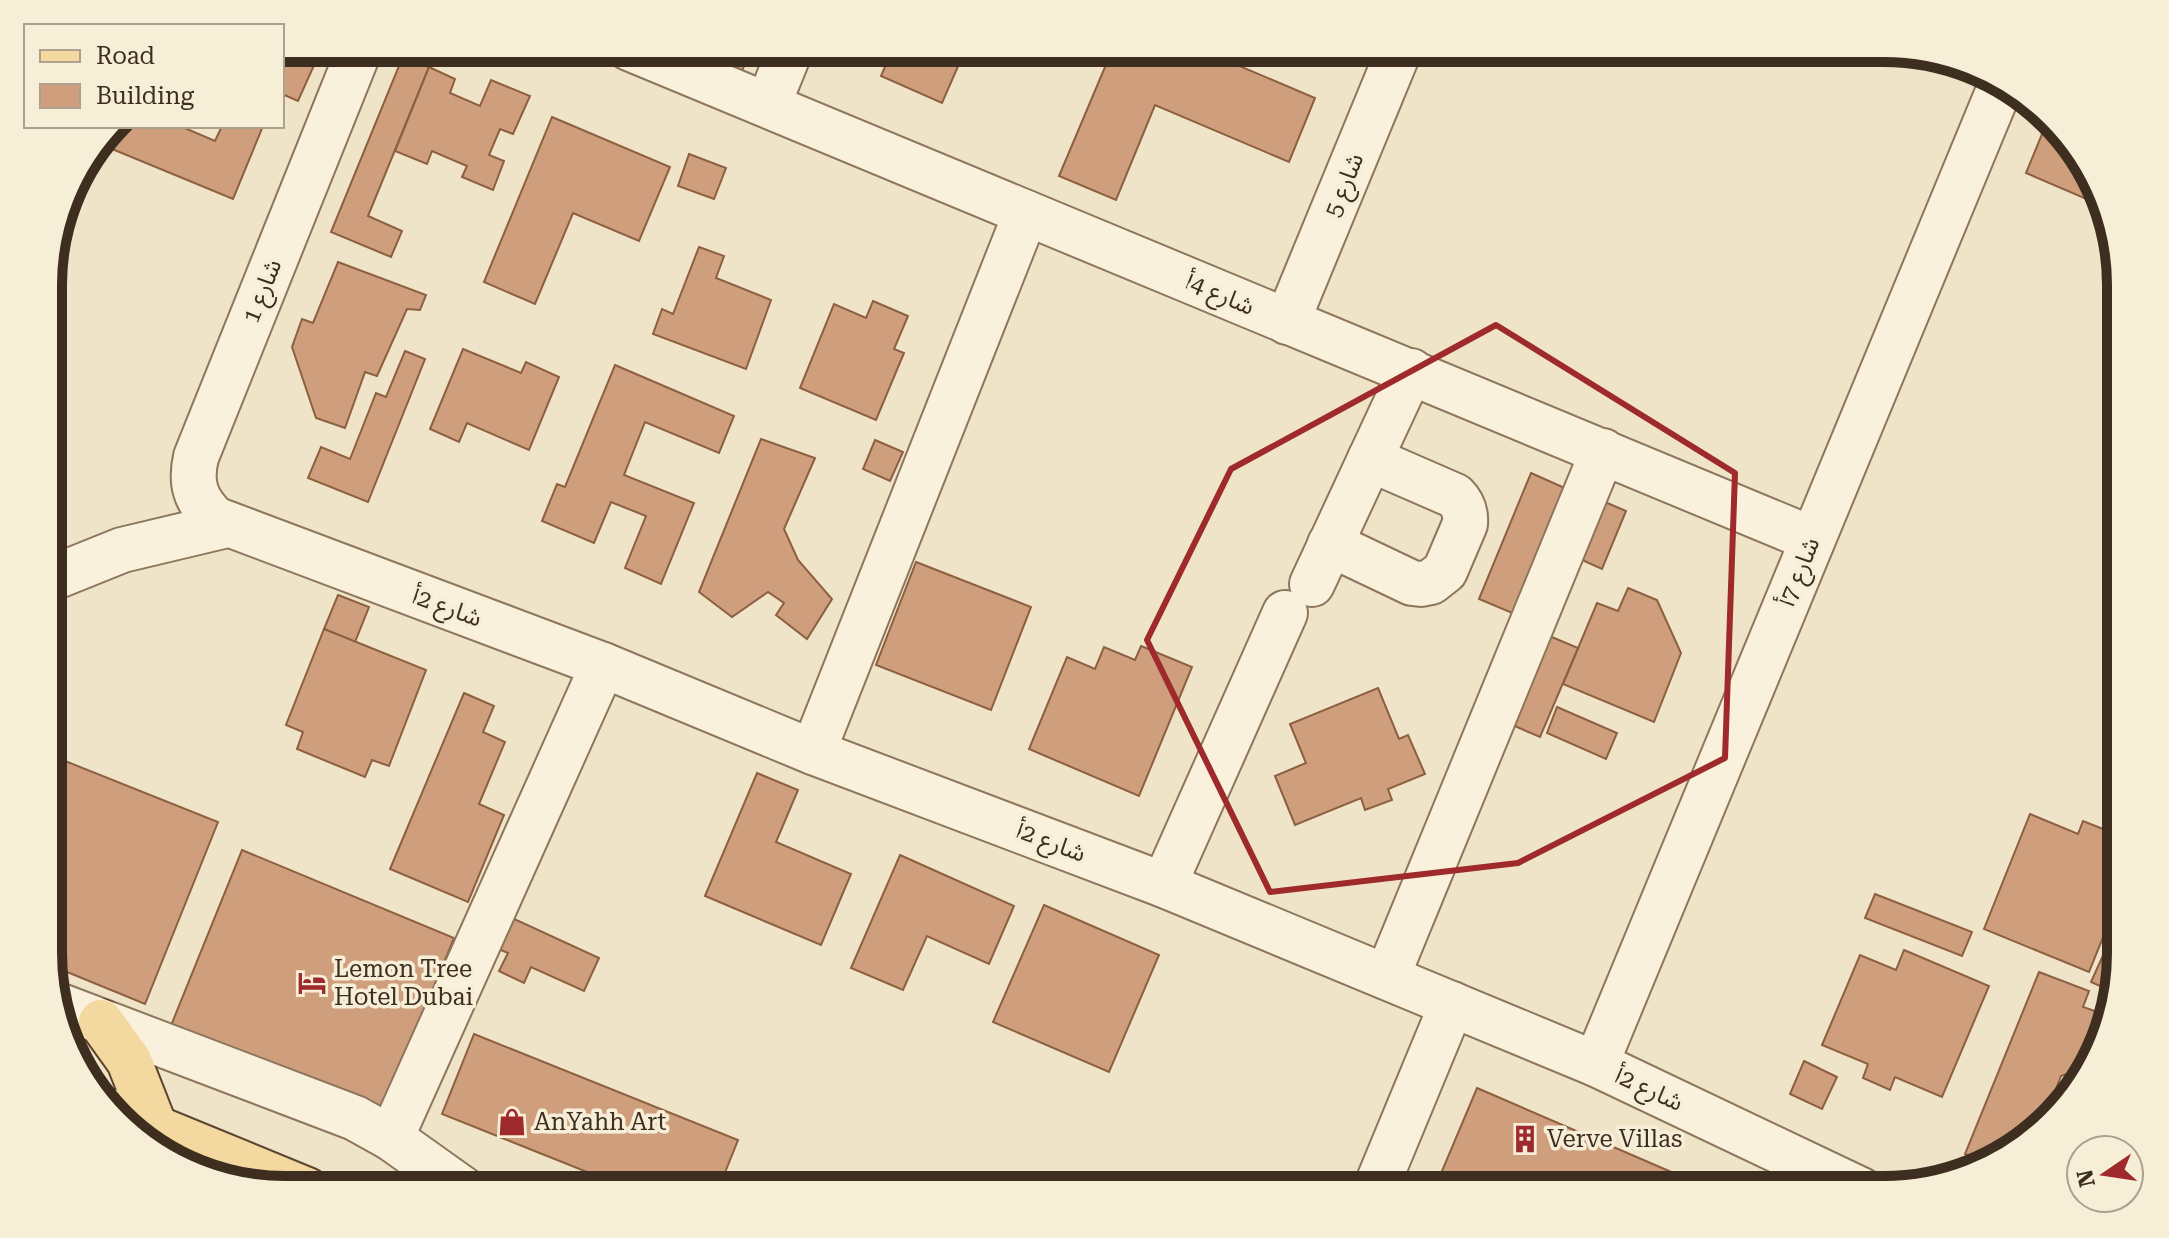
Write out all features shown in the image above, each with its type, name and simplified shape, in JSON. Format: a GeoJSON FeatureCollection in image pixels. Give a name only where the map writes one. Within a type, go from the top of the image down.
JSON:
{"type":"FeatureCollection","features":[{"type":"Feature","properties":{"kind":"main road"},"geometry":{"type":"LineString","coordinates":[[101,1022],[129,1061],[136,1119]]}},
{"type":"Feature","properties":{"kind":"main road"},"geometry":{"type":"LineString","coordinates":[[137,1119],[271,1175]]}},
{"type":"Feature","properties":{"kind":"street","name":"شارع 1"},"geometry":{"type":"LineString","coordinates":[[194,489],[193,470],[201,442],[354,62]]}},
{"type":"Feature","properties":{"kind":"street","name":"شارع 4أ"},"geometry":{"type":"LineString","coordinates":[[663,62],[1812,539]]}},
{"type":"Feature","properties":{"kind":"street"},"geometry":{"type":"LineString","coordinates":[[768,105],[785,62]]}},
{"type":"Feature","properties":{"kind":"street","name":"شارع 5"},"geometry":{"type":"LineString","coordinates":[[1287,322],[1394,62]]}},
{"type":"Feature","properties":{"kind":"street","name":"شارع 7أ"},"geometry":{"type":"LineString","coordinates":[[1596,1064],[1998,93]]}},
{"type":"Feature","properties":{"kind":"street"},"geometry":{"type":"LineString","coordinates":[[813,752],[1026,213]]}},
{"type":"Feature","properties":{"kind":"street"},"geometry":{"type":"LineString","coordinates":[[1164,885],[1298,599],[1330,544],[1411,371]]}},
{"type":"Feature","properties":{"kind":"street"},"geometry":{"type":"LineString","coordinates":[[1387,977],[1603,451]]}},
{"type":"Feature","properties":{"kind":"street"},"geometry":{"type":"LineString","coordinates":[[1330,544],[1412,583],[1431,582],[1445,571],[1465,524],[1466,516],[1460,502],[1455,496],[1370,459]]}},
{"type":"Feature","properties":{"kind":"street"},"geometry":{"type":"LineString","coordinates":[[122,550],[194,489],[205,509],[227,525]]}},
{"type":"Feature","properties":{"kind":"street"},"geometry":{"type":"LineString","coordinates":[[62,574],[122,550],[227,525]]}},
{"type":"Feature","properties":{"kind":"street","name":"شارع 2أ"},"geometry":{"type":"LineString","coordinates":[[227,525],[603,665],[813,752],[1164,885],[1596,1064],[1832,1176]]}},
{"type":"Feature","properties":{"kind":"street"},"geometry":{"type":"LineString","coordinates":[[391,1138],[603,665]]}},
{"type":"Feature","properties":{"kind":"street"},"geometry":{"type":"LineString","coordinates":[[1381,1176],[1452,1004]]}},
{"type":"Feature","properties":{"kind":"street"},"geometry":{"type":"LineString","coordinates":[[70,1010],[347,1115],[391,1138],[444,1176]]}},
{"type":"Feature","properties":{"kind":"highlighted area"},"geometry":{"type":"Polygon","coordinates":[[[1496,325],[1735,473],[1725,758],[1518,863],[1270,892],[1147,640],[1231,469],[1496,325]]]}},
{"type":"Feature","properties":{"kind":"building"},"geometry":{"type":"Polygon","coordinates":[[[284,62],[313,62],[315,63],[298,101],[284,95],[284,62]]]}},
{"type":"Feature","properties":{"kind":"building"},"geometry":{"type":"Polygon","coordinates":[[[401,62],[417,62],[429,67],[368,216],[402,231],[391,257],[331,232],[401,62]]]}},
{"type":"Feature","properties":{"kind":"building"},"geometry":{"type":"Polygon","coordinates":[[[706,62],[746,62],[740,76],[706,62]]]}},
{"type":"Feature","properties":{"kind":"building"},"geometry":{"type":"Polygon","coordinates":[[[887,62],[960,62],[942,103],[881,76],[887,62]]]}},
{"type":"Feature","properties":{"kind":"building"},"geometry":{"type":"Polygon","coordinates":[[[1107,62],[1230,62],[1315,98],[1289,162],[1155,105],[1116,200],[1059,176],[1107,62]]]}},
{"type":"Feature","properties":{"kind":"building"},"geometry":{"type":"Polygon","coordinates":[[[429,67],[455,79],[450,93],[480,106],[491,80],[530,96],[513,134],[500,129],[489,155],[504,161],[493,190],[462,177],[467,166],[432,151],[427,164],[395,151],[429,67]]]}},
{"type":"Feature","properties":{"kind":"building"},"geometry":{"type":"Polygon","coordinates":[[[552,117],[670,167],[639,241],[573,213],[535,304],[484,282],[552,117]]]}},
{"type":"Feature","properties":{"kind":"building"},"geometry":{"type":"Polygon","coordinates":[[[127,128],[185,128],[215,141],[221,128],[262,128],[233,199],[109,148],[127,128]]]}},
{"type":"Feature","properties":{"kind":"building"},"geometry":{"type":"Polygon","coordinates":[[[2044,129],[2069,161],[2090,201],[2026,173],[2044,129]]]}},
{"type":"Feature","properties":{"kind":"building"},"geometry":{"type":"Polygon","coordinates":[[[689,154],[726,168],[714,199],[678,186],[689,154]]]}},
{"type":"Feature","properties":{"kind":"building"},"geometry":{"type":"Polygon","coordinates":[[[699,247],[724,256],[716,278],[771,300],[746,369],[653,334],[662,309],[673,314],[699,247]]]}},
{"type":"Feature","properties":{"kind":"building"},"geometry":{"type":"Polygon","coordinates":[[[338,262],[426,295],[420,310],[407,309],[377,376],[365,372],[345,428],[316,418],[292,347],[302,319],[313,323],[338,262]]]}},
{"type":"Feature","properties":{"kind":"building"},"geometry":{"type":"Polygon","coordinates":[[[873,301],[908,316],[894,349],[904,353],[876,420],[800,388],[834,304],[866,318],[873,301]]]}},
{"type":"Feature","properties":{"kind":"building"},"geometry":{"type":"Polygon","coordinates":[[[463,349],[521,373],[526,362],[559,377],[529,450],[467,423],[459,442],[430,429],[463,349]]]}},
{"type":"Feature","properties":{"kind":"building"},"geometry":{"type":"Polygon","coordinates":[[[405,351],[425,359],[368,502],[308,478],[321,447],[350,459],[376,393],[386,397],[405,351]]]}},
{"type":"Feature","properties":{"kind":"building"},"geometry":{"type":"Polygon","coordinates":[[[615,365],[734,416],[719,453],[645,422],[624,475],[694,503],[661,584],[625,568],[646,516],[611,502],[594,543],[542,521],[557,484],[565,487],[615,365]]]}},
{"type":"Feature","properties":{"kind":"building"},"geometry":{"type":"Polygon","coordinates":[[[761,439],[815,458],[784,529],[798,560],[832,599],[807,639],[776,615],[784,603],[768,592],[732,617],[699,592],[761,439]]]}},
{"type":"Feature","properties":{"kind":"building"},"geometry":{"type":"Polygon","coordinates":[[[875,440],[903,452],[890,481],[863,469],[875,440]]]}},
{"type":"Feature","properties":{"kind":"building"},"geometry":{"type":"Polygon","coordinates":[[[1531,473],[1576,493],[1524,618],[1479,599],[1531,473]]]}},
{"type":"Feature","properties":{"kind":"building"},"geometry":{"type":"Polygon","coordinates":[[[1598,499],[1626,511],[1602,569],[1573,556],[1598,499]]]}},
{"type":"Feature","properties":{"kind":"building"},"geometry":{"type":"Polygon","coordinates":[[[916,562],[1031,607],[991,710],[876,665],[916,562]]]}},
{"type":"Feature","properties":{"kind":"building"},"geometry":{"type":"Polygon","coordinates":[[[1628,588],[1657,600],[1681,653],[1654,722],[1563,684],[1597,603],[1618,611],[1628,588]]]}},
{"type":"Feature","properties":{"kind":"building"},"geometry":{"type":"Polygon","coordinates":[[[338,595],[369,607],[355,642],[324,629],[338,595]]]}},
{"type":"Feature","properties":{"kind":"building"},"geometry":{"type":"Polygon","coordinates":[[[324,629],[426,670],[389,766],[372,760],[365,777],[297,749],[303,732],[286,725],[324,629]]]}},
{"type":"Feature","properties":{"kind":"building"},"geometry":{"type":"Polygon","coordinates":[[[1547,635],[1578,648],[1540,737],[1510,724],[1547,635]]]}},
{"type":"Feature","properties":{"kind":"building"},"geometry":{"type":"Polygon","coordinates":[[[1141,646],[1192,667],[1139,796],[1029,749],[1067,657],[1095,669],[1104,647],[1135,660],[1141,646]]]}},
{"type":"Feature","properties":{"kind":"building"},"geometry":{"type":"Polygon","coordinates":[[[1378,688],[1399,739],[1408,735],[1425,774],[1388,789],[1392,800],[1365,810],[1361,798],[1295,825],[1275,776],[1306,763],[1290,724],[1378,688]]]}},
{"type":"Feature","properties":{"kind":"building"},"geometry":{"type":"Polygon","coordinates":[[[464,693],[494,706],[483,732],[505,742],[479,804],[504,815],[468,902],[390,869],[464,693]]]}},
{"type":"Feature","properties":{"kind":"building"},"geometry":{"type":"Polygon","coordinates":[[[1557,707],[1617,733],[1606,759],[1547,733],[1557,707]]]}},
{"type":"Feature","properties":{"kind":"building"},"geometry":{"type":"Polygon","coordinates":[[[62,760],[218,822],[145,1004],[63,970],[62,760]]]}},
{"type":"Feature","properties":{"kind":"building"},"geometry":{"type":"Polygon","coordinates":[[[757,773],[798,790],[776,842],[851,874],[821,945],[705,896],[757,773]]]}},
{"type":"Feature","properties":{"kind":"building"},"geometry":{"type":"Polygon","coordinates":[[[2030,814],[2078,834],[2083,821],[2107,830],[2107,928],[2089,972],[1984,929],[2030,814]]]}},
{"type":"Feature","properties":{"kind":"building","name":"Lemon Tree Hotel Dubai"},"geometry":{"type":"Polygon","coordinates":[[[242,850],[454,938],[382,1115],[170,1028],[242,850]]]}},
{"type":"Feature","properties":{"kind":"building"},"geometry":{"type":"Polygon","coordinates":[[[900,855],[1014,906],[989,964],[927,936],[903,990],[851,968],[900,855]]]}},
{"type":"Feature","properties":{"kind":"building"},"geometry":{"type":"Polygon","coordinates":[[[1875,894],[1972,932],[1962,956],[1865,918],[1875,894]]]}},
{"type":"Feature","properties":{"kind":"building"},"geometry":{"type":"Polygon","coordinates":[[[1044,905],[1159,955],[1109,1072],[993,1022],[1044,905]]]}},
{"type":"Feature","properties":{"kind":"building"},"geometry":{"type":"Polygon","coordinates":[[[501,913],[599,958],[584,991],[531,967],[524,983],[499,971],[508,953],[487,944],[501,913]]]}},
{"type":"Feature","properties":{"kind":"building"},"geometry":{"type":"Polygon","coordinates":[[[1904,950],[1989,986],[1942,1097],[1895,1077],[1890,1090],[1863,1078],[1868,1064],[1822,1045],[1860,955],[1896,970],[1904,950]]]}},
{"type":"Feature","properties":{"kind":"building"},"geometry":{"type":"Polygon","coordinates":[[[2105,951],[2107,952],[2104,988],[2091,982],[2105,951]]]}},
{"type":"Feature","properties":{"kind":"building"},"geometry":{"type":"Polygon","coordinates":[[[2039,972],[2089,991],[2083,1007],[2099,1012],[2095,1025],[2077,1065],[2072,1072],[2061,1076],[2052,1099],[2020,1130],[1996,1146],[1972,1158],[1965,1154],[2039,972]]]}},
{"type":"Feature","properties":{"kind":"building"},"geometry":{"type":"Polygon","coordinates":[[[474,1034],[738,1140],[724,1176],[597,1176],[442,1114],[474,1034]]]}},
{"type":"Feature","properties":{"kind":"building"},"geometry":{"type":"Polygon","coordinates":[[[1804,1061],[1837,1077],[1822,1109],[1790,1094],[1804,1061]]]}},
{"type":"Feature","properties":{"kind":"building","name":"Verve Villas"},"geometry":{"type":"Polygon","coordinates":[[[1477,1088],[1681,1176],[1440,1176],[1477,1088]]]}},
{"type":"Feature","properties":{"kind":"place","name":"Lemon Tree Hotel Dubai"},"geometry":{"type":"Point","coordinates":[312,983]}},
{"type":"Feature","properties":{"kind":"place","name":"AnYahh Art"},"geometry":{"type":"Point","coordinates":[512,1122]}},
{"type":"Feature","properties":{"kind":"place","name":"Verve Villas"},"geometry":{"type":"Point","coordinates":[1525,1139]}}]}
